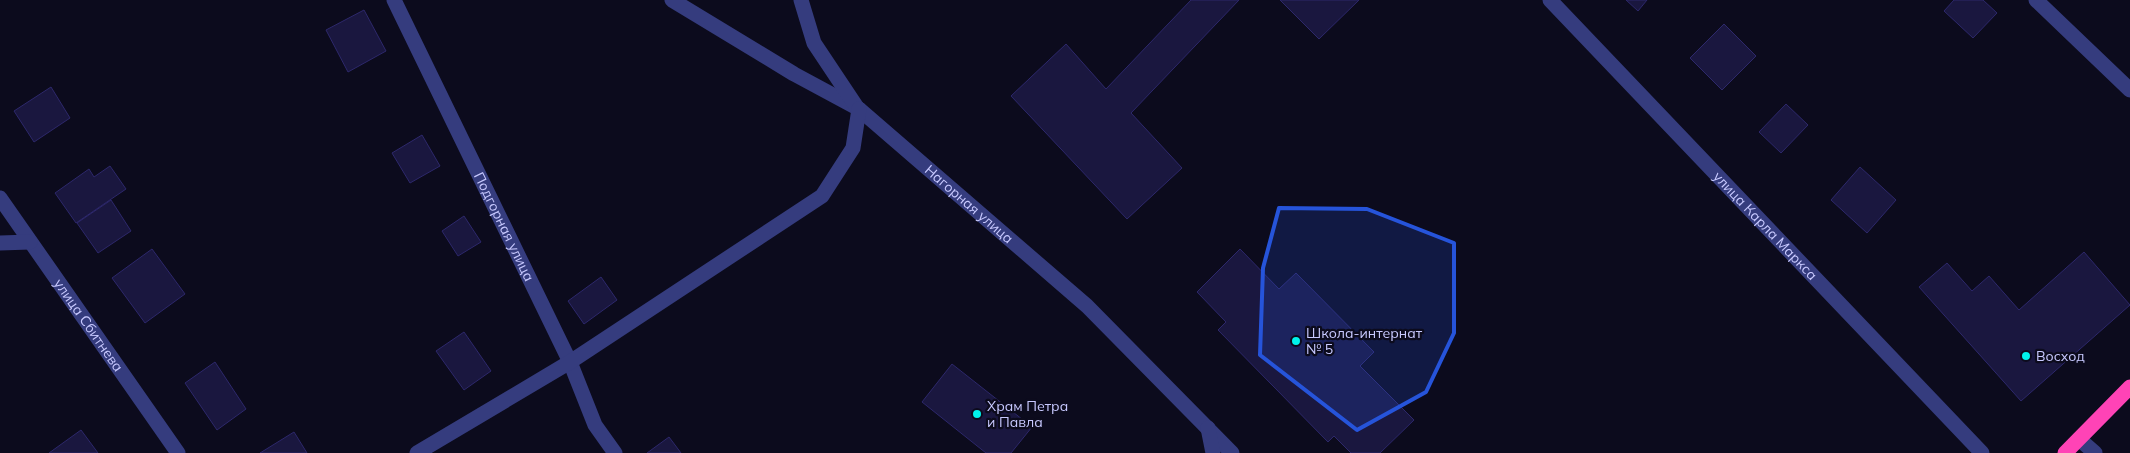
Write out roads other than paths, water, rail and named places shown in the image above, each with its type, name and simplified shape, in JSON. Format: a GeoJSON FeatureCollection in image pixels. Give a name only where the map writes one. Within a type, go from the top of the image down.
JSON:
{"type":"FeatureCollection","features":[{"type":"Feature","properties":{"kind":"highway"},"geometry":{"type":"LineString","coordinates":[[2066,453],[2130,387]]}},
{"type":"Feature","properties":{"kind":"street","name":"Подгорная улица"},"geometry":{"type":"LineString","coordinates":[[394,0],[570,362],[595,425],[615,453]]}},
{"type":"Feature","properties":{"kind":"street","name":"Нагорная улица"},"geometry":{"type":"LineString","coordinates":[[672,0],[794,74],[859,110],[1087,306],[1232,453]]}},
{"type":"Feature","properties":{"kind":"street"},"geometry":{"type":"LineString","coordinates":[[416,453],[570,362],[822,196],[854,148],[859,110],[814,43],[801,0]]}},
{"type":"Feature","properties":{"kind":"street","name":"улица Карла Маркса"},"geometry":{"type":"LineString","coordinates":[[1550,0],[1982,453]]}},
{"type":"Feature","properties":{"kind":"street"},"geometry":{"type":"LineString","coordinates":[[2036,0],[2130,90]]}},
{"type":"Feature","properties":{"kind":"street","name":"улица Сбитнева"},"geometry":{"type":"LineString","coordinates":[[0,198],[178,453]]}},
{"type":"Feature","properties":{"kind":"street"},"geometry":{"type":"LineString","coordinates":[[0,243],[30,242]]}},
{"type":"Feature","properties":{"kind":"street"},"geometry":{"type":"LineString","coordinates":[[1207,426],[1213,453]]}},
{"type":"Feature","properties":{"kind":"street"},"geometry":{"type":"LineString","coordinates":[[2079,440],[2094,453]]}},
{"type":"Feature","properties":{"kind":"place","name":"Школа-интернат № 5"},"geometry":{"type":"Point","coordinates":[1296,341]}},
{"type":"Feature","properties":{"kind":"place","name":"Восход"},"geometry":{"type":"Point","coordinates":[2026,356]}},
{"type":"Feature","properties":{"kind":"place","name":"Храм Петра и Павла"},"geometry":{"type":"Point","coordinates":[977,414]}}]}
